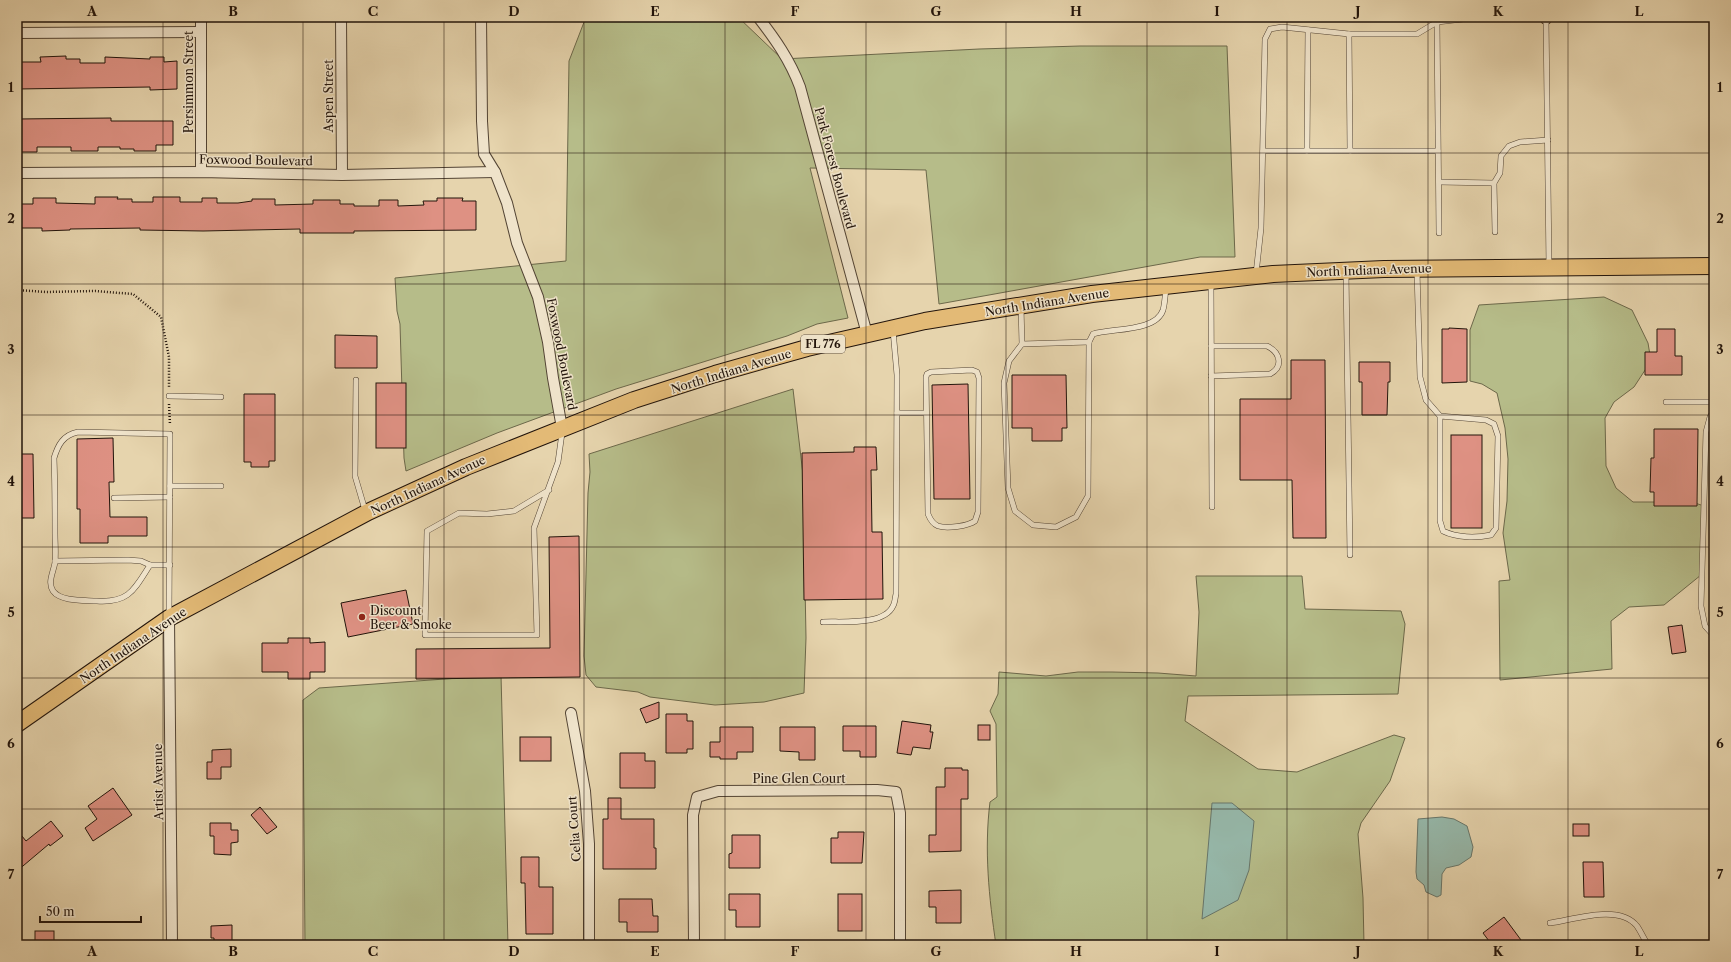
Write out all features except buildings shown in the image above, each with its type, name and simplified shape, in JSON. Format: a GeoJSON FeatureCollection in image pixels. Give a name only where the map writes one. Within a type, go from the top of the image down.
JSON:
{"type":"FeatureCollection","features":[{"type":"Feature","properties":{"kind":"main road","name":"North Indiana Avenue"},"geometry":{"type":"LineString","coordinates":[[17,724],[169,618],[366,513],[466,467],[634,400],[715,374],[807,348],[925,321],[1092,294],[1256,275],[1417,268],[1714,266]]}},
{"type":"Feature","properties":{"kind":"street","name":"Persimmon Street"},"geometry":{"type":"LineString","coordinates":[[201,17],[201,172]]}},
{"type":"Feature","properties":{"kind":"street","name":"Aspen Street"},"geometry":{"type":"LineString","coordinates":[[341,17],[342,175]]}},
{"type":"Feature","properties":{"kind":"street","name":"Foxwood Boulevard"},"geometry":{"type":"LineString","coordinates":[[481,17],[482,121],[484,154],[495,172],[507,203],[517,243],[538,297],[548,342],[562,428]]}},
{"type":"Feature","properties":{"kind":"street","name":"Park Forest Boulevard"},"geometry":{"type":"LineString","coordinates":[[758,17],[780,45],[795,74],[866,334]]}},
{"type":"Feature","properties":{"kind":"street"},"geometry":{"type":"LineString","coordinates":[[17,33],[201,32]]}},
{"type":"Feature","properties":{"kind":"street","name":"Foxwood Boulevard"},"geometry":{"type":"LineString","coordinates":[[17,173],[201,172],[342,175],[495,172]]}},
{"type":"Feature","properties":{"kind":"street","name":"Artist Avenue"},"geometry":{"type":"LineString","coordinates":[[169,618],[172,945]]}},
{"type":"Feature","properties":{"kind":"street","name":"Celia Court"},"geometry":{"type":"LineString","coordinates":[[572,713],[585,791],[589,844],[590,945]]}},
{"type":"Feature","properties":{"kind":"street","name":"Pine Glen Court"},"geometry":{"type":"LineString","coordinates":[[694,945],[693,815],[697,797],[718,791],[876,790],[896,792],[900,813],[900,945]]}},
{"type":"Feature","properties":{"kind":"lane"},"geometry":{"type":"LineString","coordinates":[[1256,275],[1261,228],[1265,38],[1270,29],[1282,27],[1349,34],[1417,34],[1437,22],[1463,19],[1546,18],[1549,267]]}},
{"type":"Feature","properties":{"kind":"lane"},"geometry":{"type":"LineString","coordinates":[[1437,22],[1439,233]]}},
{"type":"Feature","properties":{"kind":"lane"},"geometry":{"type":"LineString","coordinates":[[1307,151],[1308,30]]}},
{"type":"Feature","properties":{"kind":"lane"},"geometry":{"type":"LineString","coordinates":[[1349,34],[1350,151]]}},
{"type":"Feature","properties":{"kind":"lane"},"geometry":{"type":"LineString","coordinates":[[1495,232],[1494,183],[1500,173],[1501,156],[1509,146],[1520,142],[1548,140]]}},
{"type":"Feature","properties":{"kind":"lane"},"geometry":{"type":"LineString","coordinates":[[1263,151],[1438,152]]}},
{"type":"Feature","properties":{"kind":"lane"},"geometry":{"type":"LineString","coordinates":[[1439,182],[1494,183]]}},
{"type":"Feature","properties":{"kind":"lane"},"geometry":{"type":"LineString","coordinates":[[1417,268],[1420,376],[1426,400],[1440,416],[1440,521],[1443,531],[1451,536],[1482,537],[1492,535],[1496,528],[1498,436],[1494,424],[1486,420],[1440,416]]}},
{"type":"Feature","properties":{"kind":"lane"},"geometry":{"type":"LineString","coordinates":[[1346,270],[1350,555]]}},
{"type":"Feature","properties":{"kind":"lane"},"geometry":{"type":"LineString","coordinates":[[1211,280],[1212,507]]}},
{"type":"Feature","properties":{"kind":"lane"},"geometry":{"type":"LineString","coordinates":[[1021,306],[1022,344],[1009,361],[1004,383],[1008,488],[1014,511],[1033,525],[1056,527],[1076,517],[1088,496],[1089,342],[1093,334],[1102,331],[1143,326],[1155,322],[1163,311],[1166,285]]}},
{"type":"Feature","properties":{"kind":"lane"},"geometry":{"type":"LineString","coordinates":[[823,622],[874,620],[884,616],[893,608],[896,594],[897,375],[893,328]]}},
{"type":"Feature","properties":{"kind":"lane"},"geometry":{"type":"LineString","coordinates":[[1022,344],[1089,342]]}},
{"type":"Feature","properties":{"kind":"lane"},"geometry":{"type":"LineString","coordinates":[[1211,346],[1267,346],[1275,349],[1279,356],[1279,364],[1275,371],[1270,374],[1212,376]]}},
{"type":"Feature","properties":{"kind":"lane"},"geometry":{"type":"LineString","coordinates":[[972,370],[977,372],[979,378],[978,512],[975,521],[968,526],[939,526],[932,522],[928,514],[925,413],[926,377],[928,374],[932,372],[972,370]]}},
{"type":"Feature","properties":{"kind":"lane"},"geometry":{"type":"LineString","coordinates":[[356,380],[355,476],[366,513]]}},
{"type":"Feature","properties":{"kind":"lane"},"geometry":{"type":"LineString","coordinates":[[169,396],[221,397]]}},
{"type":"Feature","properties":{"kind":"lane"},"geometry":{"type":"LineString","coordinates":[[1666,402],[1714,402]]}},
{"type":"Feature","properties":{"kind":"lane"},"geometry":{"type":"LineString","coordinates":[[1714,410],[1710,417],[1706,432],[1701,606],[1705,626],[1714,636]]}},
{"type":"Feature","properties":{"kind":"lane"},"geometry":{"type":"LineString","coordinates":[[897,413],[925,413]]}},
{"type":"Feature","properties":{"kind":"lane"},"geometry":{"type":"LineString","coordinates":[[549,490],[514,511],[487,514],[459,513],[426,530],[425,636],[536,635],[534,528],[549,490],[558,462],[562,428]]}},
{"type":"Feature","properties":{"kind":"lane"},"geometry":{"type":"LineString","coordinates":[[150,565],[129,593],[119,600],[109,602],[73,599],[58,595],[51,587],[55,562],[54,458],[57,449],[65,437],[78,432],[170,434],[169,618]]}},
{"type":"Feature","properties":{"kind":"lane"},"geometry":{"type":"LineString","coordinates":[[170,486],[221,486]]}},
{"type":"Feature","properties":{"kind":"lane"},"geometry":{"type":"LineString","coordinates":[[114,498],[170,498]]}},
{"type":"Feature","properties":{"kind":"lane"},"geometry":{"type":"LineString","coordinates":[[55,562],[128,560],[141,561],[150,565],[170,565]]}},
{"type":"Feature","properties":{"kind":"lane"},"geometry":{"type":"LineString","coordinates":[[1550,924],[1591,915],[1609,914],[1622,916],[1636,925],[1648,945]]}},
{"type":"Feature","properties":{"kind":"path"},"geometry":{"type":"LineString","coordinates":[[17,290],[46,292],[95,291],[133,294],[161,317],[169,357],[170,434]]}},
{"type":"Feature","properties":{"kind":"green space"},"geometry":{"type":"Polygon","coordinates":[[[586,17],[738,17],[782,59],[979,49],[1080,46],[1227,46],[1235,257],[1200,257],[939,304],[926,170],[810,168],[848,318],[817,324],[787,336],[616,389],[497,433],[406,471],[404,458],[400,324],[397,311],[395,278],[566,261],[569,61],[586,17]]]}},
{"type":"Feature","properties":{"kind":"green space"},"geometry":{"type":"Polygon","coordinates":[[[1604,297],[1632,310],[1648,343],[1651,361],[1634,387],[1614,402],[1605,418],[1606,466],[1616,488],[1633,502],[1692,502],[1704,506],[1701,575],[1664,605],[1629,607],[1611,621],[1612,669],[1500,680],[1499,581],[1510,580],[1503,533],[1507,501],[1508,459],[1505,428],[1497,393],[1482,384],[1470,381],[1470,330],[1479,305],[1604,297]]]}},
{"type":"Feature","properties":{"kind":"green space"},"geometry":{"type":"Polygon","coordinates":[[[793,389],[803,475],[806,638],[804,693],[764,702],[715,705],[650,697],[638,692],[596,687],[586,675],[584,656],[588,493],[590,472],[589,454],[793,389]]]}},
{"type":"Feature","properties":{"kind":"green space"},"geometry":{"type":"Polygon","coordinates":[[[1196,576],[1302,576],[1305,609],[1401,611],[1405,624],[1398,694],[1188,696],[1185,721],[1258,769],[1297,772],[1394,735],[1405,738],[1390,781],[1361,823],[1358,834],[1363,898],[1364,945],[996,945],[989,892],[987,838],[990,802],[997,797],[996,724],[990,711],[998,694],[999,672],[1046,676],[1078,672],[1112,672],[1196,676],[1199,612],[1196,576]]]}},
{"type":"Feature","properties":{"kind":"green space"},"geometry":{"type":"Polygon","coordinates":[[[501,675],[508,945],[305,945],[303,700],[319,688],[501,675]]]}},
{"type":"Feature","properties":{"kind":"shaded area"},"geometry":{"type":"Polygon","coordinates":[[[1212,803],[1232,803],[1254,821],[1249,870],[1238,900],[1202,919],[1212,803]]]}},
{"type":"Feature","properties":{"kind":"shaded area"},"geometry":{"type":"Polygon","coordinates":[[[1442,817],[1454,819],[1467,826],[1473,847],[1471,857],[1459,865],[1446,868],[1442,874],[1441,895],[1437,897],[1426,892],[1424,885],[1417,879],[1418,819],[1442,817]]]}},
{"type":"Feature","properties":{"kind":"place","name":"Discount Beer & Smoke"},"geometry":{"type":"Point","coordinates":[362,617]}}]}
